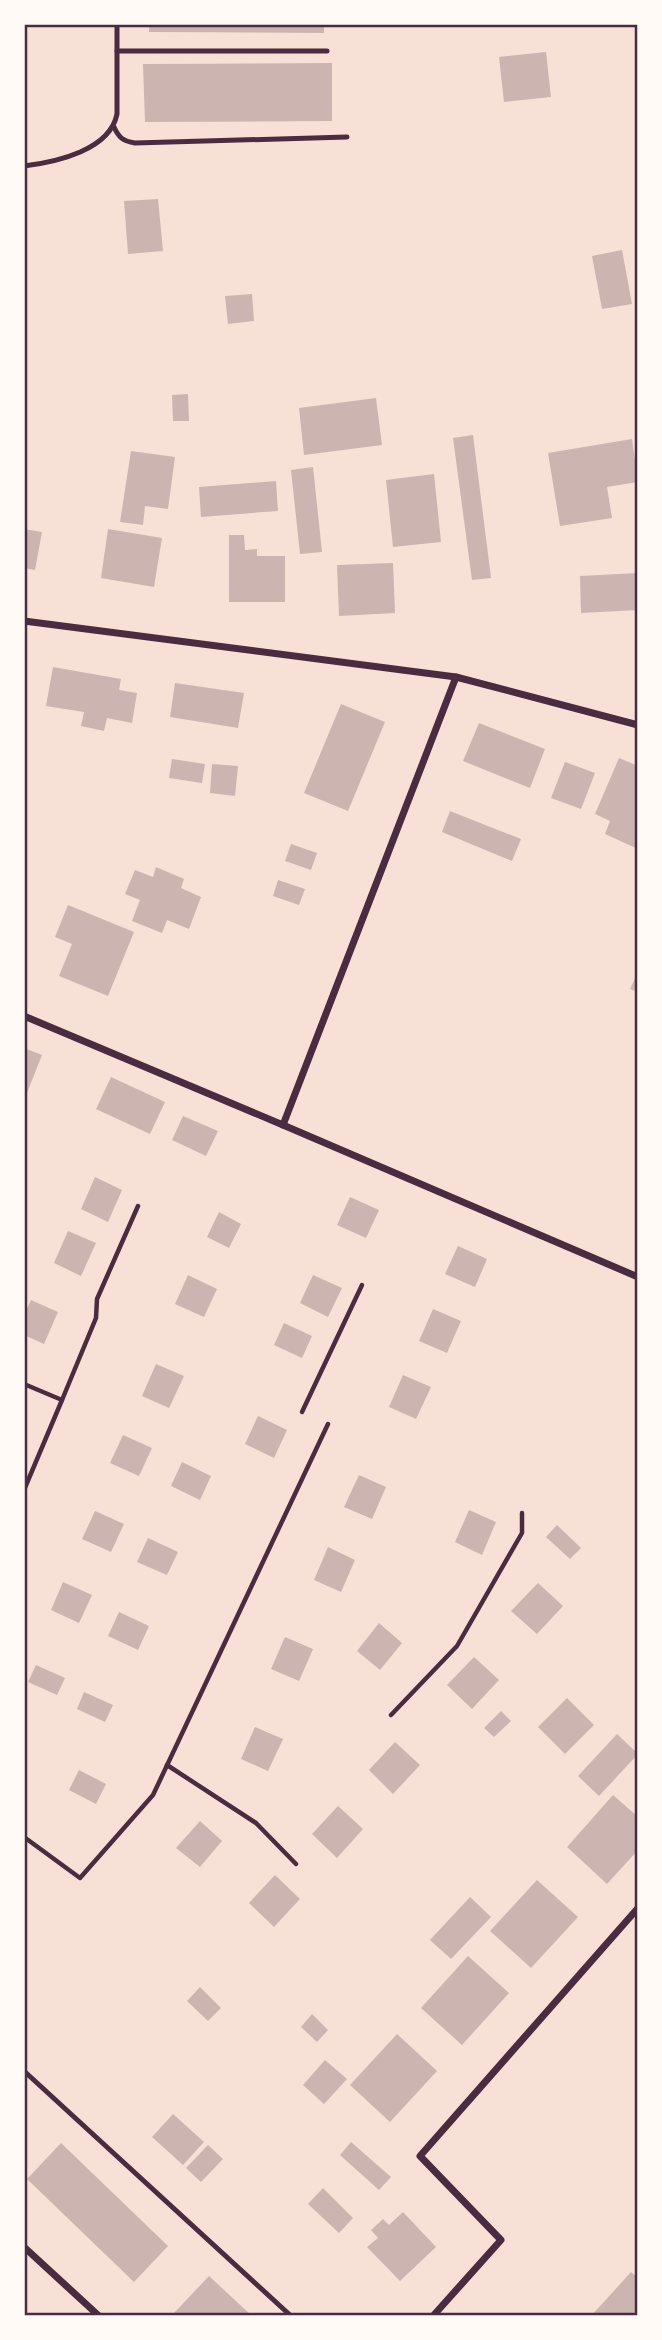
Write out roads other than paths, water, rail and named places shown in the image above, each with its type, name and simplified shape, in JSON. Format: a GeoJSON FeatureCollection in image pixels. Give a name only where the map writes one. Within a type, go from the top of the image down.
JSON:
{"type":"FeatureCollection","features":[{"type":"Feature","properties":{"kind":"street"},"geometry":{"type":"LineString","coordinates":[[24,621],[456,677],[638,725]]}},
{"type":"Feature","properties":{"kind":"street"},"geometry":{"type":"LineString","coordinates":[[283,1125],[456,677]]}},
{"type":"Feature","properties":{"kind":"street"},"geometry":{"type":"LineString","coordinates":[[24,1016],[638,1277]]}},
{"type":"Feature","properties":{"kind":"street"},"geometry":{"type":"LineString","coordinates":[[433,2315],[501,2240],[420,2156],[638,1908]]}},
{"type":"Feature","properties":{"kind":"street"},"geometry":{"type":"LineString","coordinates":[[24,2247],[99,2315]]}},
{"type":"Feature","properties":{"kind":"lane"},"geometry":{"type":"LineString","coordinates":[[24,166],[56,160],[82,150],[106,136],[114,127],[117,114],[117,24]]}},
{"type":"Feature","properties":{"kind":"lane"},"geometry":{"type":"LineString","coordinates":[[117,51],[327,51]]}},
{"type":"Feature","properties":{"kind":"lane"},"geometry":{"type":"LineString","coordinates":[[114,127],[125,142],[135,143],[347,137]]}},
{"type":"Feature","properties":{"kind":"lane"},"geometry":{"type":"LineString","coordinates":[[24,2071],[291,2315]]}}]}
